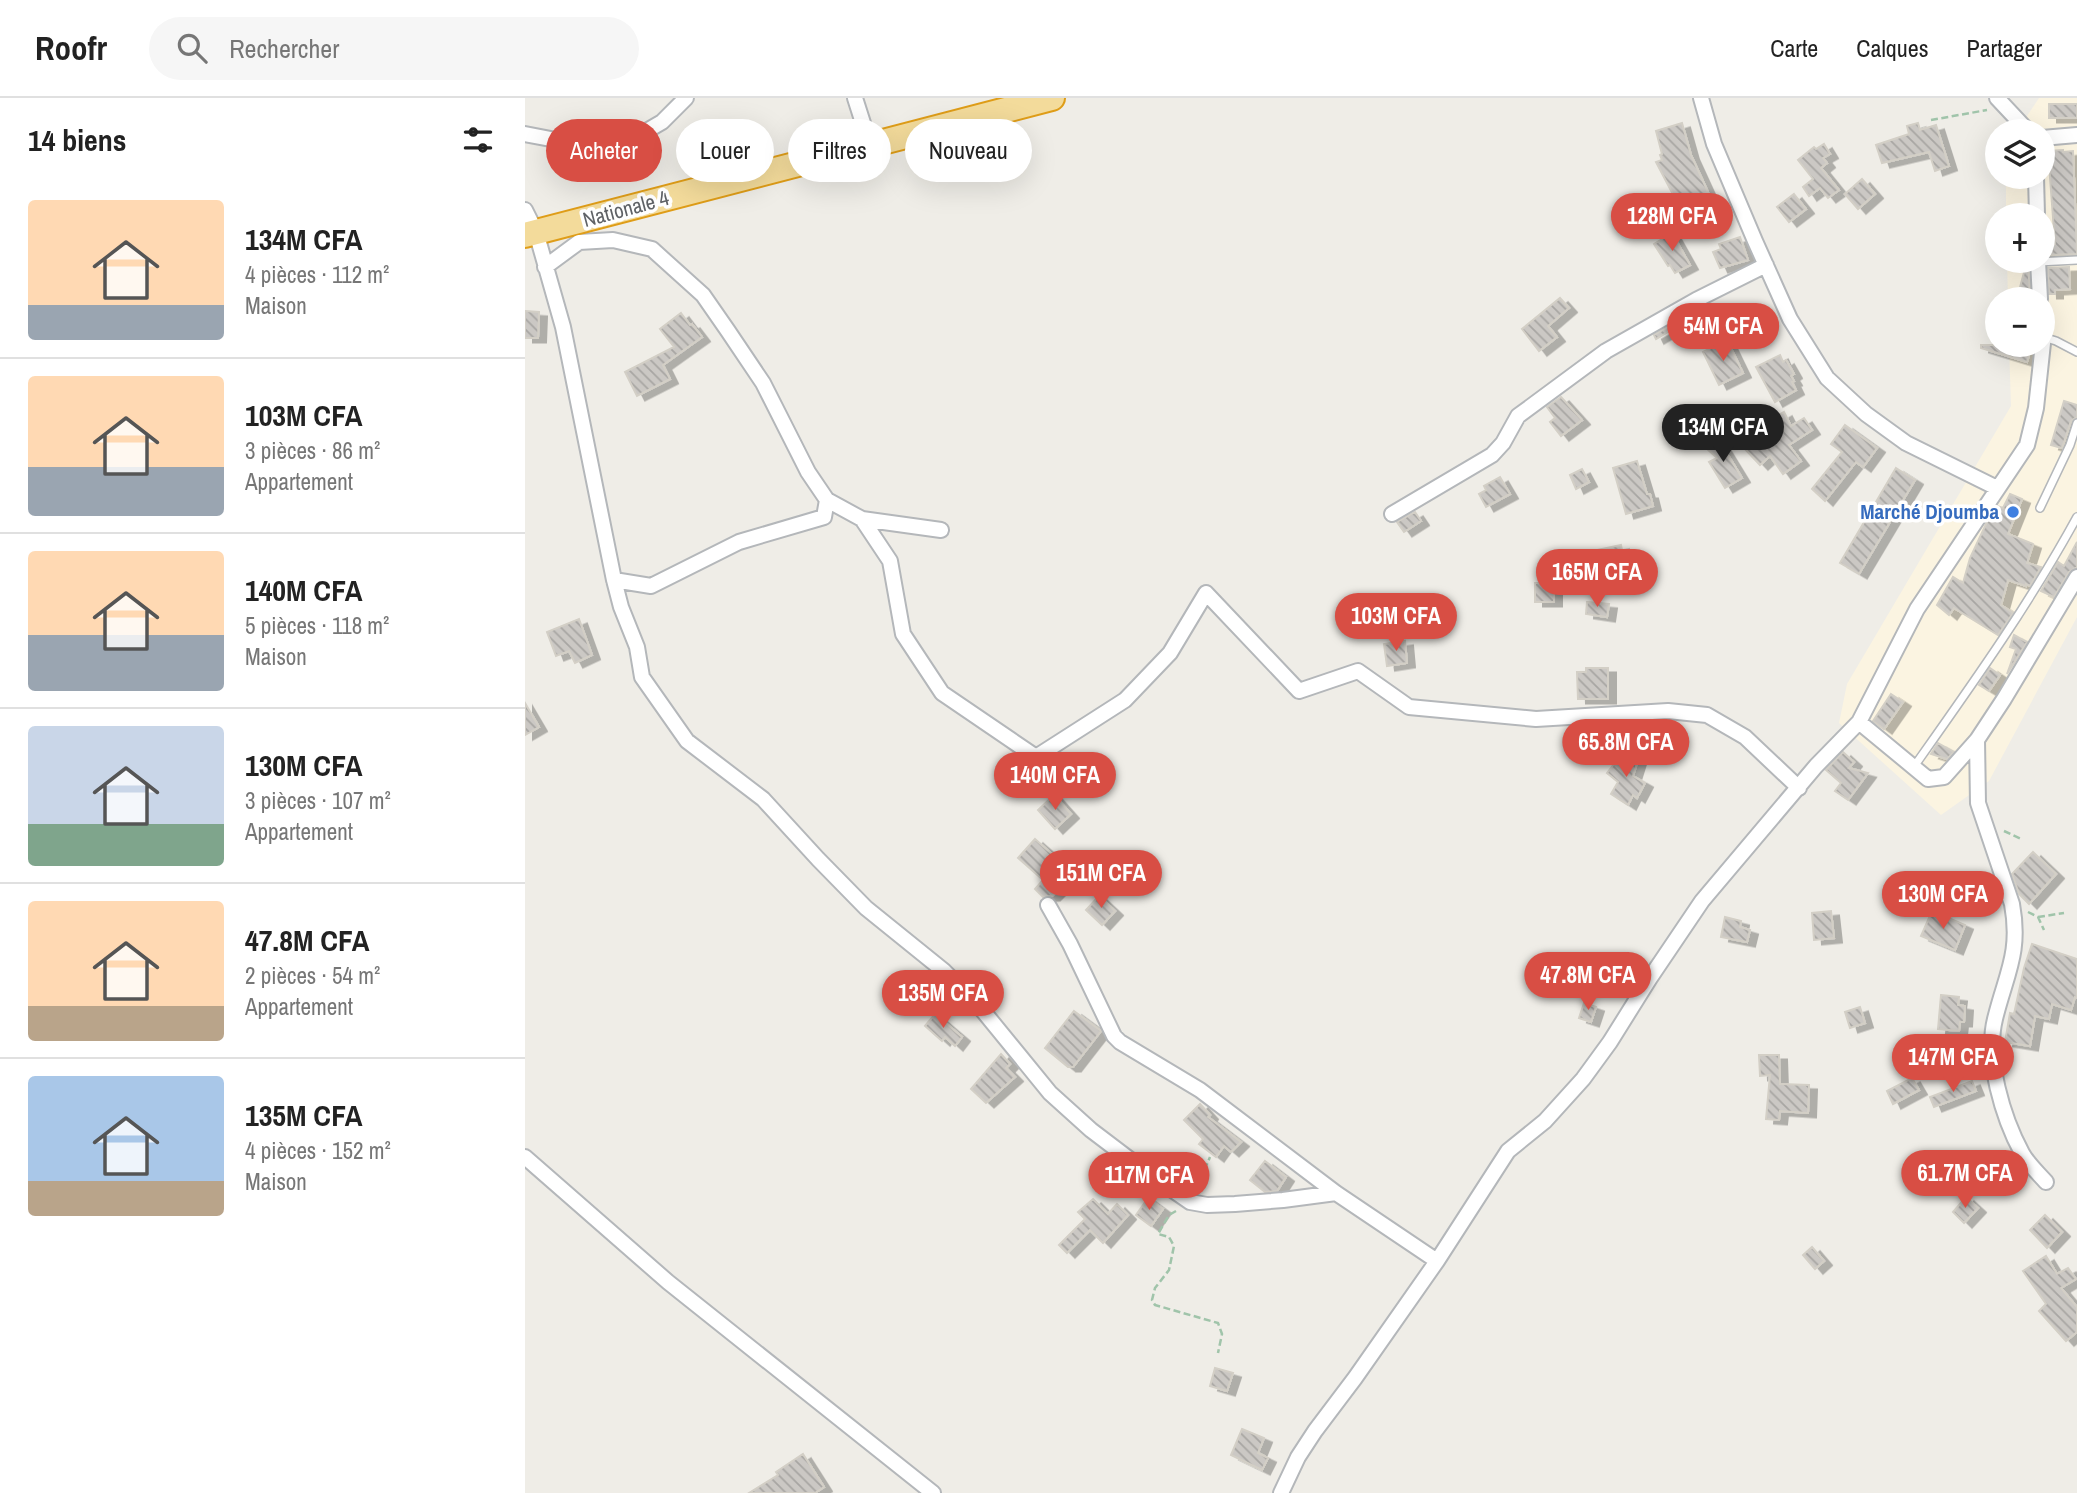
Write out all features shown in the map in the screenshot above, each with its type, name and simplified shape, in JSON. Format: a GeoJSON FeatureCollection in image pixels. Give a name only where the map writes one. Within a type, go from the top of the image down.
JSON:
{"type":"FeatureCollection","features":[{"type":"Feature","properties":{"kind":"highway","name":"Nationale 4"},"geometry":{"type":"LineString","coordinates":[[891,140],[1052,98]]}},
{"type":"Feature","properties":{"kind":"highway","name":"Nationale 4"},"geometry":{"type":"LineString","coordinates":[[529,226],[788,164]]}},
{"type":"Feature","properties":{"kind":"street"},"geometry":{"type":"LineString","coordinates":[[525,134],[556,141],[616,139],[643,133],[662,122],[686,98]]}},
{"type":"Feature","properties":{"kind":"street"},"geometry":{"type":"LineString","coordinates":[[855,98],[862,119]]}},
{"type":"Feature","properties":{"kind":"street"},"geometry":{"type":"LineString","coordinates":[[1701,98],[1714,144],[1790,319],[1827,378],[1866,414],[1906,443],[1997,488]]}},
{"type":"Feature","properties":{"kind":"street"},"geometry":{"type":"LineString","coordinates":[[2000,102],[2016,119]]}},
{"type":"Feature","properties":{"kind":"street"},"geometry":{"type":"LineString","coordinates":[[2055,137],[2077,135]]}},
{"type":"Feature","properties":{"kind":"street"},"geometry":{"type":"LineString","coordinates":[[529,226],[563,327],[614,580],[621,607],[637,647],[642,677],[687,741],[763,799],[866,908],[944,971],[979,1006],[1050,1093],[1091,1130],[1145,1171],[1190,1202],[1207,1205],[1336,1193]]}},
{"type":"Feature","properties":{"kind":"street"},"geometry":{"type":"LineString","coordinates":[[545,267],[579,242],[613,240],[652,249],[703,295],[763,383],[809,472],[827,500],[862,519],[941,530]]}},
{"type":"Feature","properties":{"kind":"street"},"geometry":{"type":"LineString","coordinates":[[1392,514],[1492,455],[1503,443],[1518,416],[1606,351],[1696,300],[1766,265]]}},
{"type":"Feature","properties":{"kind":"street"},"geometry":{"type":"LineString","coordinates":[[1281,1493],[1298,1457],[1315,1431],[1437,1261],[1508,1151],[1545,1121],[1583,1079],[1702,901],[1830,751],[1859,722],[1917,609],[2027,445],[2036,408],[2041,357]]}},
{"type":"Feature","properties":{"kind":"street"},"geometry":{"type":"LineString","coordinates":[[614,580],[651,586],[740,542],[824,517],[827,500]]}},
{"type":"Feature","properties":{"kind":"street"},"geometry":{"type":"LineString","coordinates":[[862,519],[890,561],[903,634],[942,693],[1036,757],[1125,700],[1170,653],[1206,593],[1299,691],[1358,671],[1409,707],[1536,719],[1668,711],[1707,715],[1745,737],[1799,789]]}},
{"type":"Feature","properties":{"kind":"street"},"geometry":{"type":"LineString","coordinates":[[1859,722],[1928,779],[1944,776],[1977,740],[2077,577]]}},
{"type":"Feature","properties":{"kind":"street"},"geometry":{"type":"LineString","coordinates":[[1977,740],[1977,803],[2012,904],[2015,921],[2015,950],[1995,1018],[1991,1051],[2003,1107],[2023,1155],[2046,1182]]}},
{"type":"Feature","properties":{"kind":"street"},"geometry":{"type":"LineString","coordinates":[[1048,905],[1114,1036],[1120,1042],[1199,1090],[1336,1193],[1437,1261]]}},
{"type":"Feature","properties":{"kind":"street"},"geometry":{"type":"LineString","coordinates":[[525,1157],[668,1282],[933,1493]]}},
{"type":"Feature","properties":{"kind":"lane"},"geometry":{"type":"LineString","coordinates":[[2055,261],[2077,261]]}},
{"type":"Feature","properties":{"kind":"lane"},"geometry":{"type":"LineString","coordinates":[[2055,341],[2077,352]]}},
{"type":"Feature","properties":{"kind":"lane"},"geometry":{"type":"LineString","coordinates":[[2040,508],[2077,424]]}},
{"type":"Feature","properties":{"kind":"lane"},"geometry":{"type":"LineString","coordinates":[[1913,768],[1999,646],[2077,517]]}},
{"type":"Feature","properties":{"kind":"path"},"geometry":{"type":"LineString","coordinates":[[1931,120],[2000,102]]}},
{"type":"Feature","properties":{"kind":"path"},"geometry":{"type":"LineString","coordinates":[[2012,904],[2038,917],[2064,913]]}},
{"type":"Feature","properties":{"kind":"path"},"geometry":{"type":"LineString","coordinates":[[2038,917],[2044,930]]}},
{"type":"Feature","properties":{"kind":"path"},"geometry":{"type":"LineString","coordinates":[[1980,1184],[2023,1155]]}},
{"type":"Feature","properties":{"kind":"path"},"geometry":{"type":"LineString","coordinates":[[1210,1157],[1190,1202],[1169,1215],[1158,1234],[1168,1237],[1174,1246],[1169,1270],[1156,1287],[1151,1300],[1155,1305],[1218,1322],[1222,1334],[1218,1353]]}},
{"type":"Feature","properties":{"kind":"shaded area","name":"Marché Djoumba"},"geometry":{"type":"Polygon","coordinates":[[[2039,98],[2077,98],[2077,617],[1989,781],[1941,815],[1839,723],[1847,684],[2011,406],[2009,357],[2055,357],[2055,287],[2008,287],[2007,273],[2055,273],[2055,203],[2006,203],[2006,189],[2055,189],[2055,119],[2025,119],[2039,98]]]}},
{"type":"Feature","properties":{"kind":"building"},"geometry":{"type":"Polygon","coordinates":[[[2049,104],[2077,104],[2077,118],[2049,118],[2049,104]]]}},
{"type":"Feature","properties":{"kind":"building"},"geometry":{"type":"Polygon","coordinates":[[[1682,123],[1691,155],[1708,192],[1679,206],[1656,162],[1662,160],[1662,154],[1656,131],[1682,123]]]}},
{"type":"Feature","properties":{"kind":"building"},"geometry":{"type":"Polygon","coordinates":[[[1918,123],[1920,130],[1936,125],[1949,166],[1935,171],[1929,152],[1882,163],[1876,145],[1909,134],[1907,126],[1918,123]]]}},
{"type":"Feature","properties":{"kind":"building"},"geometry":{"type":"Polygon","coordinates":[[[1824,144],[1830,154],[1823,158],[1827,163],[1821,168],[1839,190],[1828,198],[1820,188],[1809,196],[1803,187],[1813,179],[1798,160],[1814,147],[1816,149],[1824,144]]]}},
{"type":"Feature","properties":{"kind":"building"},"geometry":{"type":"Polygon","coordinates":[[[2055,151],[2073,151],[2077,254],[2055,255],[2055,203],[2052,203],[2051,189],[2055,189],[2055,151]]]}},
{"type":"Feature","properties":{"kind":"building"},"geometry":{"type":"Polygon","coordinates":[[[1862,179],[1875,194],[1858,209],[1845,194],[1862,179]]]}},
{"type":"Feature","properties":{"kind":"building"},"geometry":{"type":"Polygon","coordinates":[[[1794,194],[1806,209],[1789,222],[1777,207],[1794,194]]]}},
{"type":"Feature","properties":{"kind":"building"},"geometry":{"type":"Polygon","coordinates":[[[1672,233],[1690,265],[1675,273],[1654,244],[1672,233]]]}},
{"type":"Feature","properties":{"kind":"building"},"geometry":{"type":"Polygon","coordinates":[[[1740,237],[1748,260],[1720,268],[1713,252],[1721,249],[1719,244],[1740,237]]]}},
{"type":"Feature","properties":{"kind":"building"},"geometry":{"type":"Polygon","coordinates":[[[2069,267],[2070,289],[2055,290],[2055,287],[2049,287],[2048,273],[2055,273],[2055,268],[2069,267]]]}},
{"type":"Feature","properties":{"kind":"building"},"geometry":{"type":"Polygon","coordinates":[[[2024,273],[2029,273],[2029,287],[2020,287],[2024,273]]]}},
{"type":"Feature","properties":{"kind":"building"},"geometry":{"type":"Polygon","coordinates":[[[1560,298],[1569,308],[1548,326],[1557,337],[1539,351],[1522,329],[1560,298]]]}},
{"type":"Feature","properties":{"kind":"building"},"geometry":{"type":"Polygon","coordinates":[[[1709,304],[1710,307],[1656,339],[1654,335],[1709,304]]]}},
{"type":"Feature","properties":{"kind":"building"},"geometry":{"type":"Polygon","coordinates":[[[525,311],[539,312],[538,338],[525,338],[525,311]]]}},
{"type":"Feature","properties":{"kind":"building"},"geometry":{"type":"Polygon","coordinates":[[[681,313],[702,337],[663,365],[670,379],[637,396],[625,372],[674,347],[660,329],[681,313]]]}},
{"type":"Feature","properties":{"kind":"building"},"geometry":{"type":"Polygon","coordinates":[[[1727,340],[1743,373],[1719,385],[1703,352],[1727,340]]]}},
{"type":"Feature","properties":{"kind":"building"},"geometry":{"type":"Polygon","coordinates":[[[1780,355],[1794,374],[1791,376],[1796,390],[1775,402],[1756,367],[1780,355]]]}},
{"type":"Feature","properties":{"kind":"building"},"geometry":{"type":"Polygon","coordinates":[[[2011,357],[2028,357],[2027,362],[2011,357]]]}},
{"type":"Feature","properties":{"kind":"building"},"geometry":{"type":"Polygon","coordinates":[[[1561,397],[1582,420],[1561,436],[1550,422],[1555,418],[1547,407],[1561,397]]]}},
{"type":"Feature","properties":{"kind":"building"},"geometry":{"type":"Polygon","coordinates":[[[2064,401],[2077,405],[2077,417],[2071,421],[2062,448],[2051,445],[2064,401]]]}},
{"type":"Feature","properties":{"kind":"building"},"geometry":{"type":"Polygon","coordinates":[[[1784,412],[1791,426],[1804,418],[1812,430],[1789,445],[1801,461],[1783,474],[1770,456],[1760,465],[1742,446],[1763,424],[1784,412]]]}},
{"type":"Feature","properties":{"kind":"building"},"geometry":{"type":"Polygon","coordinates":[[[1845,425],[1877,448],[1863,467],[1856,462],[1825,501],[1812,489],[1842,452],[1831,444],[1845,425]]]}},
{"type":"Feature","properties":{"kind":"building"},"geometry":{"type":"Polygon","coordinates":[[[1717,437],[1742,478],[1725,488],[1709,462],[1717,458],[1706,448],[1717,437]]]}},
{"type":"Feature","properties":{"kind":"building"},"geometry":{"type":"Polygon","coordinates":[[[1637,461],[1653,506],[1626,514],[1613,468],[1637,461]]]}},
{"type":"Feature","properties":{"kind":"building"},"geometry":{"type":"Polygon","coordinates":[[[1896,468],[1915,480],[1859,574],[1840,563],[1896,468]]]}},
{"type":"Feature","properties":{"kind":"building"},"geometry":{"type":"Polygon","coordinates":[[[1582,469],[1589,482],[1576,489],[1570,475],[1582,469]]]}},
{"type":"Feature","properties":{"kind":"building"},"geometry":{"type":"Polygon","coordinates":[[[1500,477],[1510,494],[1486,507],[1479,494],[1486,490],[1484,486],[1500,477]]]}},
{"type":"Feature","properties":{"kind":"building"},"geometry":{"type":"Polygon","coordinates":[[[2010,494],[2022,499],[2008,534],[2033,544],[2027,563],[2041,567],[2030,586],[2008,580],[2001,605],[2013,613],[1998,635],[1954,608],[1949,615],[1937,605],[1953,577],[1963,583],[1970,558],[1987,522],[1997,506],[2003,508],[2010,494]]]}},
{"type":"Feature","properties":{"kind":"building"},"geometry":{"type":"Polygon","coordinates":[[[1415,512],[1421,521],[1404,532],[1397,522],[1415,512]]]}},
{"type":"Feature","properties":{"kind":"building"},"geometry":{"type":"Polygon","coordinates":[[[2077,542],[2077,567],[2069,572],[2054,597],[2041,591],[2058,562],[2064,566],[2077,542]]]}},
{"type":"Feature","properties":{"kind":"building"},"geometry":{"type":"Polygon","coordinates":[[[1621,545],[1625,566],[1601,570],[1597,550],[1621,545]]]}},
{"type":"Feature","properties":{"kind":"building"},"geometry":{"type":"Polygon","coordinates":[[[1535,583],[1554,583],[1554,602],[1535,602],[1535,583]]]}},
{"type":"Feature","properties":{"kind":"building"},"geometry":{"type":"Polygon","coordinates":[[[1587,602],[1609,604],[1607,617],[1586,614],[1587,602]]]}},
{"type":"Feature","properties":{"kind":"building"},"geometry":{"type":"Polygon","coordinates":[[[579,619],[592,655],[575,663],[569,651],[556,656],[547,632],[579,619]]]}},
{"type":"Feature","properties":{"kind":"building"},"geometry":{"type":"Polygon","coordinates":[[[2014,635],[2027,642],[2007,674],[2016,649],[2010,647],[2014,635]]]}},
{"type":"Feature","properties":{"kind":"building"},"geometry":{"type":"Polygon","coordinates":[[[1405,641],[1407,663],[1387,666],[1384,644],[1405,641]]]}},
{"type":"Feature","properties":{"kind":"building"},"geometry":{"type":"Polygon","coordinates":[[[1586,668],[1608,668],[1608,699],[1578,699],[1577,672],[1586,672],[1586,668]]]}},
{"type":"Feature","properties":{"kind":"building"},"geometry":{"type":"Polygon","coordinates":[[[1990,668],[2000,675],[1989,691],[1979,685],[1990,668]]]}},
{"type":"Feature","properties":{"kind":"building"},"geometry":{"type":"Polygon","coordinates":[[[1891,694],[1903,702],[1884,729],[1873,721],[1891,694]]]}},
{"type":"Feature","properties":{"kind":"building"},"geometry":{"type":"Polygon","coordinates":[[[525,703],[539,727],[525,735],[525,703]]]}},
{"type":"Feature","properties":{"kind":"building"},"geometry":{"type":"Polygon","coordinates":[[[1938,743],[1954,752],[1947,759],[1931,754],[1938,743]]]}},
{"type":"Feature","properties":{"kind":"building"},"geometry":{"type":"Polygon","coordinates":[[[1843,752],[1854,762],[1849,768],[1868,773],[1848,800],[1835,791],[1841,783],[1826,770],[1843,752]]]}},
{"type":"Feature","properties":{"kind":"building"},"geometry":{"type":"Polygon","coordinates":[[[1621,755],[1638,760],[1633,776],[1645,783],[1637,798],[1633,795],[1628,805],[1611,794],[1618,782],[1607,773],[1621,755]]]}},
{"type":"Feature","properties":{"kind":"building"},"geometry":{"type":"Polygon","coordinates":[[[1054,795],[1071,814],[1055,829],[1038,810],[1054,795]]]}},
{"type":"Feature","properties":{"kind":"building"},"geometry":{"type":"Polygon","coordinates":[[[1035,839],[1062,863],[1053,871],[1065,883],[1052,896],[1043,897],[1035,889],[1043,880],[1018,858],[1035,839]]]}},
{"type":"Feature","properties":{"kind":"building"},"geometry":{"type":"Polygon","coordinates":[[[2033,852],[2056,874],[2029,904],[2019,894],[2012,874],[2033,852]]]}},
{"type":"Feature","properties":{"kind":"building"},"geometry":{"type":"Polygon","coordinates":[[[1099,896],[1115,911],[1102,925],[1086,910],[1099,896]]]}},
{"type":"Feature","properties":{"kind":"building"},"geometry":{"type":"Polygon","coordinates":[[[1831,911],[1834,938],[1814,940],[1812,913],[1831,911]]]}},
{"type":"Feature","properties":{"kind":"building"},"geometry":{"type":"Polygon","coordinates":[[[1932,911],[1965,925],[1955,950],[1921,936],[1932,911]]]}},
{"type":"Feature","properties":{"kind":"building"},"geometry":{"type":"Polygon","coordinates":[[[1725,917],[1741,921],[1740,927],[1750,930],[1747,942],[1721,937],[1725,917]]]}},
{"type":"Feature","properties":{"kind":"building"},"geometry":{"type":"Polygon","coordinates":[[[2032,944],[2077,959],[2077,998],[2075,997],[2071,1010],[2052,1004],[2049,1019],[2035,1016],[2030,1046],[2005,1042],[2010,1013],[2014,1014],[2032,944]]]}},
{"type":"Feature","properties":{"kind":"building"},"geometry":{"type":"Polygon","coordinates":[[[1941,995],[1959,997],[1958,1005],[1965,1006],[1964,1022],[1960,1022],[1959,1031],[1938,1029],[1941,995]]]}},
{"type":"Feature","properties":{"kind":"building"},"geometry":{"type":"Polygon","coordinates":[[[1584,1003],[1596,1007],[1591,1022],[1579,1018],[1584,1003]]]}},
{"type":"Feature","properties":{"kind":"building"},"geometry":{"type":"Polygon","coordinates":[[[1860,1007],[1865,1023],[1850,1028],[1845,1012],[1860,1007]]]}},
{"type":"Feature","properties":{"kind":"building"},"geometry":{"type":"Polygon","coordinates":[[[1074,1011],[1101,1031],[1073,1067],[1068,1067],[1045,1048],[1074,1011]]]}},
{"type":"Feature","properties":{"kind":"building"},"geometry":{"type":"Polygon","coordinates":[[[935,1014],[962,1037],[955,1046],[945,1037],[942,1041],[925,1026],[935,1014]]]}},
{"type":"Feature","properties":{"kind":"building"},"geometry":{"type":"Polygon","coordinates":[[[1001,1054],[1010,1064],[1006,1068],[1015,1077],[986,1103],[971,1089],[1001,1054]]]}},
{"type":"Feature","properties":{"kind":"building"},"geometry":{"type":"Polygon","coordinates":[[[1759,1055],[1779,1055],[1780,1084],[1809,1085],[1808,1113],[1780,1111],[1779,1120],[1766,1119],[1770,1075],[1760,1076],[1759,1055]]]}},
{"type":"Feature","properties":{"kind":"building"},"geometry":{"type":"Polygon","coordinates":[[[1912,1078],[1919,1090],[1893,1104],[1887,1091],[1912,1078]]]}},
{"type":"Feature","properties":{"kind":"building"},"geometry":{"type":"Polygon","coordinates":[[[1972,1081],[1976,1091],[1934,1107],[1930,1097],[1972,1081]]]}},
{"type":"Feature","properties":{"kind":"building"},"geometry":{"type":"Polygon","coordinates":[[[1200,1104],[1210,1115],[1208,1117],[1241,1142],[1231,1152],[1224,1146],[1216,1157],[1199,1144],[1203,1139],[1184,1120],[1200,1104]]]}},
{"type":"Feature","properties":{"kind":"building"},"geometry":{"type":"Polygon","coordinates":[[[1265,1161],[1286,1177],[1277,1191],[1265,1192],[1250,1180],[1265,1161]]]}},
{"type":"Feature","properties":{"kind":"building"},"geometry":{"type":"Polygon","coordinates":[[[1966,1197],[1978,1208],[1964,1223],[1953,1212],[1966,1197]]]}},
{"type":"Feature","properties":{"kind":"building"},"geometry":{"type":"Polygon","coordinates":[[[1148,1198],[1163,1209],[1151,1226],[1136,1215],[1148,1198]]]}},
{"type":"Feature","properties":{"kind":"building"},"geometry":{"type":"Polygon","coordinates":[[[1093,1199],[1108,1214],[1117,1204],[1128,1215],[1103,1243],[1090,1230],[1067,1253],[1059,1245],[1085,1219],[1078,1212],[1093,1199]]]}},
{"type":"Feature","properties":{"kind":"building"},"geometry":{"type":"Polygon","coordinates":[[[2045,1215],[2062,1232],[2047,1248],[2030,1230],[2045,1215]]]}},
{"type":"Feature","properties":{"kind":"building"},"geometry":{"type":"Polygon","coordinates":[[[1812,1247],[1824,1261],[1815,1269],[1803,1255],[1812,1247]]]}},
{"type":"Feature","properties":{"kind":"building"},"geometry":{"type":"Polygon","coordinates":[[[2046,1256],[2057,1274],[2068,1268],[2076,1279],[2061,1288],[2077,1307],[2077,1332],[2066,1341],[2039,1311],[2046,1304],[2023,1271],[2046,1256]]]}},
{"type":"Feature","properties":{"kind":"building"},"geometry":{"type":"Polygon","coordinates":[[[1215,1368],[1233,1373],[1227,1391],[1210,1386],[1215,1368]]]}},
{"type":"Feature","properties":{"kind":"building"},"geometry":{"type":"Polygon","coordinates":[[[1242,1429],[1264,1438],[1258,1453],[1268,1458],[1262,1470],[1231,1455],[1242,1429]]]}},
{"type":"Feature","properties":{"kind":"building"},"geometry":{"type":"Polygon","coordinates":[[[803,1454],[824,1487],[815,1493],[749,1493],[778,1475],[776,1472],[803,1454]]]}},
{"type":"Feature","properties":{"kind":"place","name":"Marché Djoumba"},"geometry":{"type":"Point","coordinates":[2013,512]}}]}
